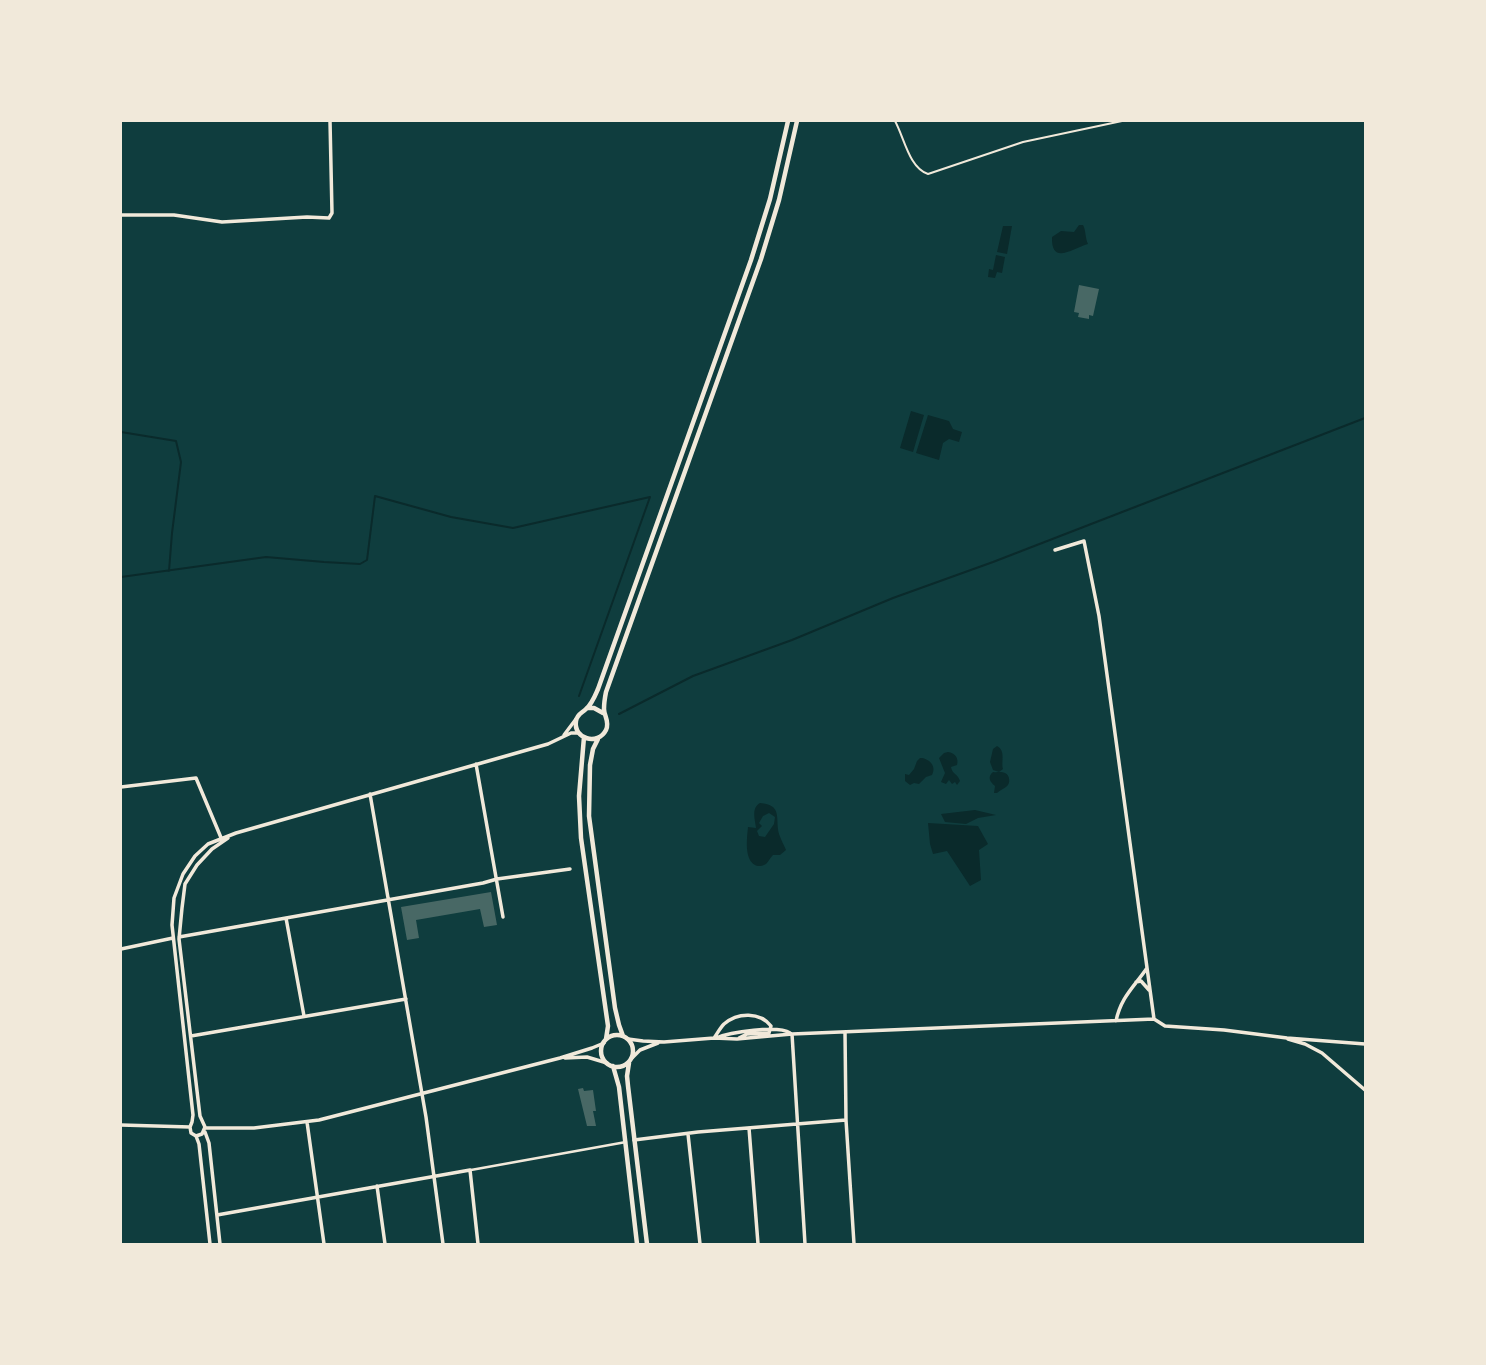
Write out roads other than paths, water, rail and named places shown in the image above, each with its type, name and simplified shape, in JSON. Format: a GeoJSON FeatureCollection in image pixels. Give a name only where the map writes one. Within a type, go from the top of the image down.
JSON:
{"type":"FeatureCollection","features":[{"type":"Feature","properties":{"kind":"street"},"geometry":{"type":"LineString","coordinates":[[121,215],[174,215],[222,222],[329,218],[332,213],[330,121]]}},
{"type":"Feature","properties":{"kind":"street"},"geometry":{"type":"LineString","coordinates":[[562,736],[587,708],[598,689],[751,260],[788,121]]}},
{"type":"Feature","properties":{"kind":"street"},"geometry":{"type":"LineString","coordinates":[[220,1244],[209,1143],[200,1116],[179,937],[185,884],[197,865],[212,849],[236,833],[548,744],[575,732],[591,739],[604,734],[607,727],[604,713],[606,692],[761,260],[779,200],[797,121]]}},
{"type":"Feature","properties":{"kind":"street"},"geometry":{"type":"LineString","coordinates":[[1055,550],[1084,541],[1099,616],[1154,1019]]}},
{"type":"Feature","properties":{"kind":"street"},"geometry":{"type":"LineString","coordinates":[[587,708],[604,713]]}},
{"type":"Feature","properties":{"kind":"street"},"geometry":{"type":"LineString","coordinates":[[577,717],[576,724],[582,736],[579,796],[581,838],[608,1026],[601,1054],[610,1065],[619,1087],[637,1244]]}},
{"type":"Feature","properties":{"kind":"street"},"geometry":{"type":"LineString","coordinates":[[598,738],[590,765],[590,827],[613,996],[619,1025],[633,1048],[627,1076],[647,1244]]}},
{"type":"Feature","properties":{"kind":"street"},"geometry":{"type":"LineString","coordinates":[[476,764],[503,917]]}},
{"type":"Feature","properties":{"kind":"street"},"geometry":{"type":"LineString","coordinates":[[121,787],[196,778],[223,840]]}},
{"type":"Feature","properties":{"kind":"street"},"geometry":{"type":"LineString","coordinates":[[370,794],[422,1094],[443,1244]]}},
{"type":"Feature","properties":{"kind":"street"},"geometry":{"type":"LineString","coordinates":[[210,1244],[199,1144],[190,1127],[192,1122],[172,925],[174,898],[183,874],[195,856],[208,844],[223,840]]}},
{"type":"Feature","properties":{"kind":"street"},"geometry":{"type":"LineString","coordinates":[[179,937],[497,879],[570,869]]}},
{"type":"Feature","properties":{"kind":"street"},"geometry":{"type":"LineString","coordinates":[[286,918],[304,1016]]}},
{"type":"Feature","properties":{"kind":"street"},"geometry":{"type":"LineString","coordinates":[[121,948],[173,938]]}},
{"type":"Feature","properties":{"kind":"street"},"geometry":{"type":"LineString","coordinates":[[1116,1021],[1122,1001],[1147,968]]}},
{"type":"Feature","properties":{"kind":"street"},"geometry":{"type":"LineString","coordinates":[[1136,982],[1141,981],[1150,991]]}},
{"type":"Feature","properties":{"kind":"street"},"geometry":{"type":"LineString","coordinates":[[191,1036],[406,999]]}},
{"type":"Feature","properties":{"kind":"street"},"geometry":{"type":"LineString","coordinates":[[714,1038],[723,1025],[739,1016],[758,1016],[767,1021],[771,1026],[770,1030]]}},
{"type":"Feature","properties":{"kind":"street"},"geometry":{"type":"LineString","coordinates":[[205,1129],[254,1128],[319,1120],[560,1058],[592,1048],[614,1035],[664,1042],[1154,1019],[1165,1026],[1365,1044]]}},
{"type":"Feature","properties":{"kind":"street"},"geometry":{"type":"LineString","coordinates":[[714,1038],[726,1034],[785,1029],[792,1034]]}},
{"type":"Feature","properties":{"kind":"street"},"geometry":{"type":"LineString","coordinates":[[737,1039],[747,1034],[769,1033],[770,1030]]}},
{"type":"Feature","properties":{"kind":"street"},"geometry":{"type":"LineString","coordinates":[[845,1032],[846,1120],[854,1244]]}},
{"type":"Feature","properties":{"kind":"street"},"geometry":{"type":"LineString","coordinates":[[792,1034],[805,1244]]}},
{"type":"Feature","properties":{"kind":"street"},"geometry":{"type":"LineString","coordinates":[[1287,1038],[1322,1054],[1365,1090]]}},
{"type":"Feature","properties":{"kind":"street"},"geometry":{"type":"LineString","coordinates":[[560,1058],[587,1057],[610,1065],[623,1066],[647,1046],[664,1042]]}},
{"type":"Feature","properties":{"kind":"street"},"geometry":{"type":"LineString","coordinates":[[634,1140],[846,1120]]}},
{"type":"Feature","properties":{"kind":"street"},"geometry":{"type":"LineString","coordinates":[[307,1121],[324,1244]]}},
{"type":"Feature","properties":{"kind":"street"},"geometry":{"type":"LineString","coordinates":[[192,1122],[202,1122]]}},
{"type":"Feature","properties":{"kind":"street"},"geometry":{"type":"LineString","coordinates":[[121,1125],[190,1127]]}},
{"type":"Feature","properties":{"kind":"street"},"geometry":{"type":"LineString","coordinates":[[749,1128],[758,1244]]}},
{"type":"Feature","properties":{"kind":"street"},"geometry":{"type":"LineString","coordinates":[[196,1136],[201,1135],[205,1129]]}},
{"type":"Feature","properties":{"kind":"street"},"geometry":{"type":"LineString","coordinates":[[688,1134],[700,1244]]}},
{"type":"Feature","properties":{"kind":"street"},"geometry":{"type":"LineString","coordinates":[[217,1215],[626,1142]]}},
{"type":"Feature","properties":{"kind":"street"},"geometry":{"type":"LineString","coordinates":[[470,1170],[478,1244]]}},
{"type":"Feature","properties":{"kind":"street"},"geometry":{"type":"LineString","coordinates":[[377,1186],[385,1244]]}},
{"type":"Feature","properties":{"kind":"water"},"geometry":{"type":"Polygon","coordinates":[[[1079,225],[1084,227],[1088,244],[1064,253],[1055,251],[1052,237],[1061,231],[1074,232],[1079,225]]]}},
{"type":"Feature","properties":{"kind":"water"},"geometry":{"type":"Polygon","coordinates":[[[1003,226],[1012,226],[1007,254],[997,252],[1003,226]]]}},
{"type":"Feature","properties":{"kind":"water"},"geometry":{"type":"Polygon","coordinates":[[[996,255],[1005,257],[1002,273],[997,272],[995,278],[988,277],[989,269],[993,270],[996,255]]]}},
{"type":"Feature","properties":{"kind":"water"},"geometry":{"type":"Polygon","coordinates":[[[911,411],[924,415],[913,452],[900,448],[911,411]]]}},
{"type":"Feature","properties":{"kind":"water"},"geometry":{"type":"Polygon","coordinates":[[[928,415],[949,421],[953,429],[962,432],[959,442],[949,439],[943,443],[939,460],[916,453],[928,415]]]}},
{"type":"Feature","properties":{"kind":"water"},"geometry":{"type":"Polygon","coordinates":[[[997,746],[1003,756],[1003,769],[999,772],[993,770],[990,762],[993,749],[997,746]]]}},
{"type":"Feature","properties":{"kind":"water"},"geometry":{"type":"Polygon","coordinates":[[[948,752],[957,758],[957,765],[951,767],[960,781],[957,785],[949,780],[946,784],[941,782],[945,773],[939,758],[948,752]]]}},
{"type":"Feature","properties":{"kind":"water"},"geometry":{"type":"Polygon","coordinates":[[[920,758],[931,763],[934,769],[932,775],[919,784],[910,785],[905,781],[905,774],[909,775],[920,758]]]}},
{"type":"Feature","properties":{"kind":"water"},"geometry":{"type":"Polygon","coordinates":[[[993,772],[1005,773],[1009,780],[1008,786],[997,793],[994,793],[995,786],[990,779],[993,772]]]}},
{"type":"Feature","properties":{"kind":"water"},"geometry":{"type":"Polygon","coordinates":[[[767,804],[775,809],[779,834],[786,850],[780,855],[773,855],[766,864],[759,866],[749,858],[747,848],[748,827],[756,828],[754,814],[757,805],[767,804]],[[769,813],[763,816],[759,823],[762,826],[757,831],[759,836],[765,837],[774,824],[775,817],[769,813]]]}},
{"type":"Feature","properties":{"kind":"water"},"geometry":{"type":"Polygon","coordinates":[[[975,810],[996,815],[978,818],[966,824],[945,822],[941,814],[975,810]]]}},
{"type":"Feature","properties":{"kind":"water"},"geometry":{"type":"Polygon","coordinates":[[[928,823],[978,826],[988,844],[979,850],[981,880],[970,886],[947,851],[933,854],[928,823]]]}},
{"type":"Feature","properties":{"kind":"waterway"},"geometry":{"type":"LineString","coordinates":[[619,714],[693,676],[1365,418]]}},
{"type":"Feature","properties":{"kind":"waterway"},"geometry":{"type":"LineString","coordinates":[[121,432],[176,441],[181,462],[169,571]]}},
{"type":"Feature","properties":{"kind":"waterway"},"geometry":{"type":"LineString","coordinates":[[121,577],[266,557],[360,564],[367,560],[375,496],[451,517],[513,528],[650,497],[579,696]]}}]}
